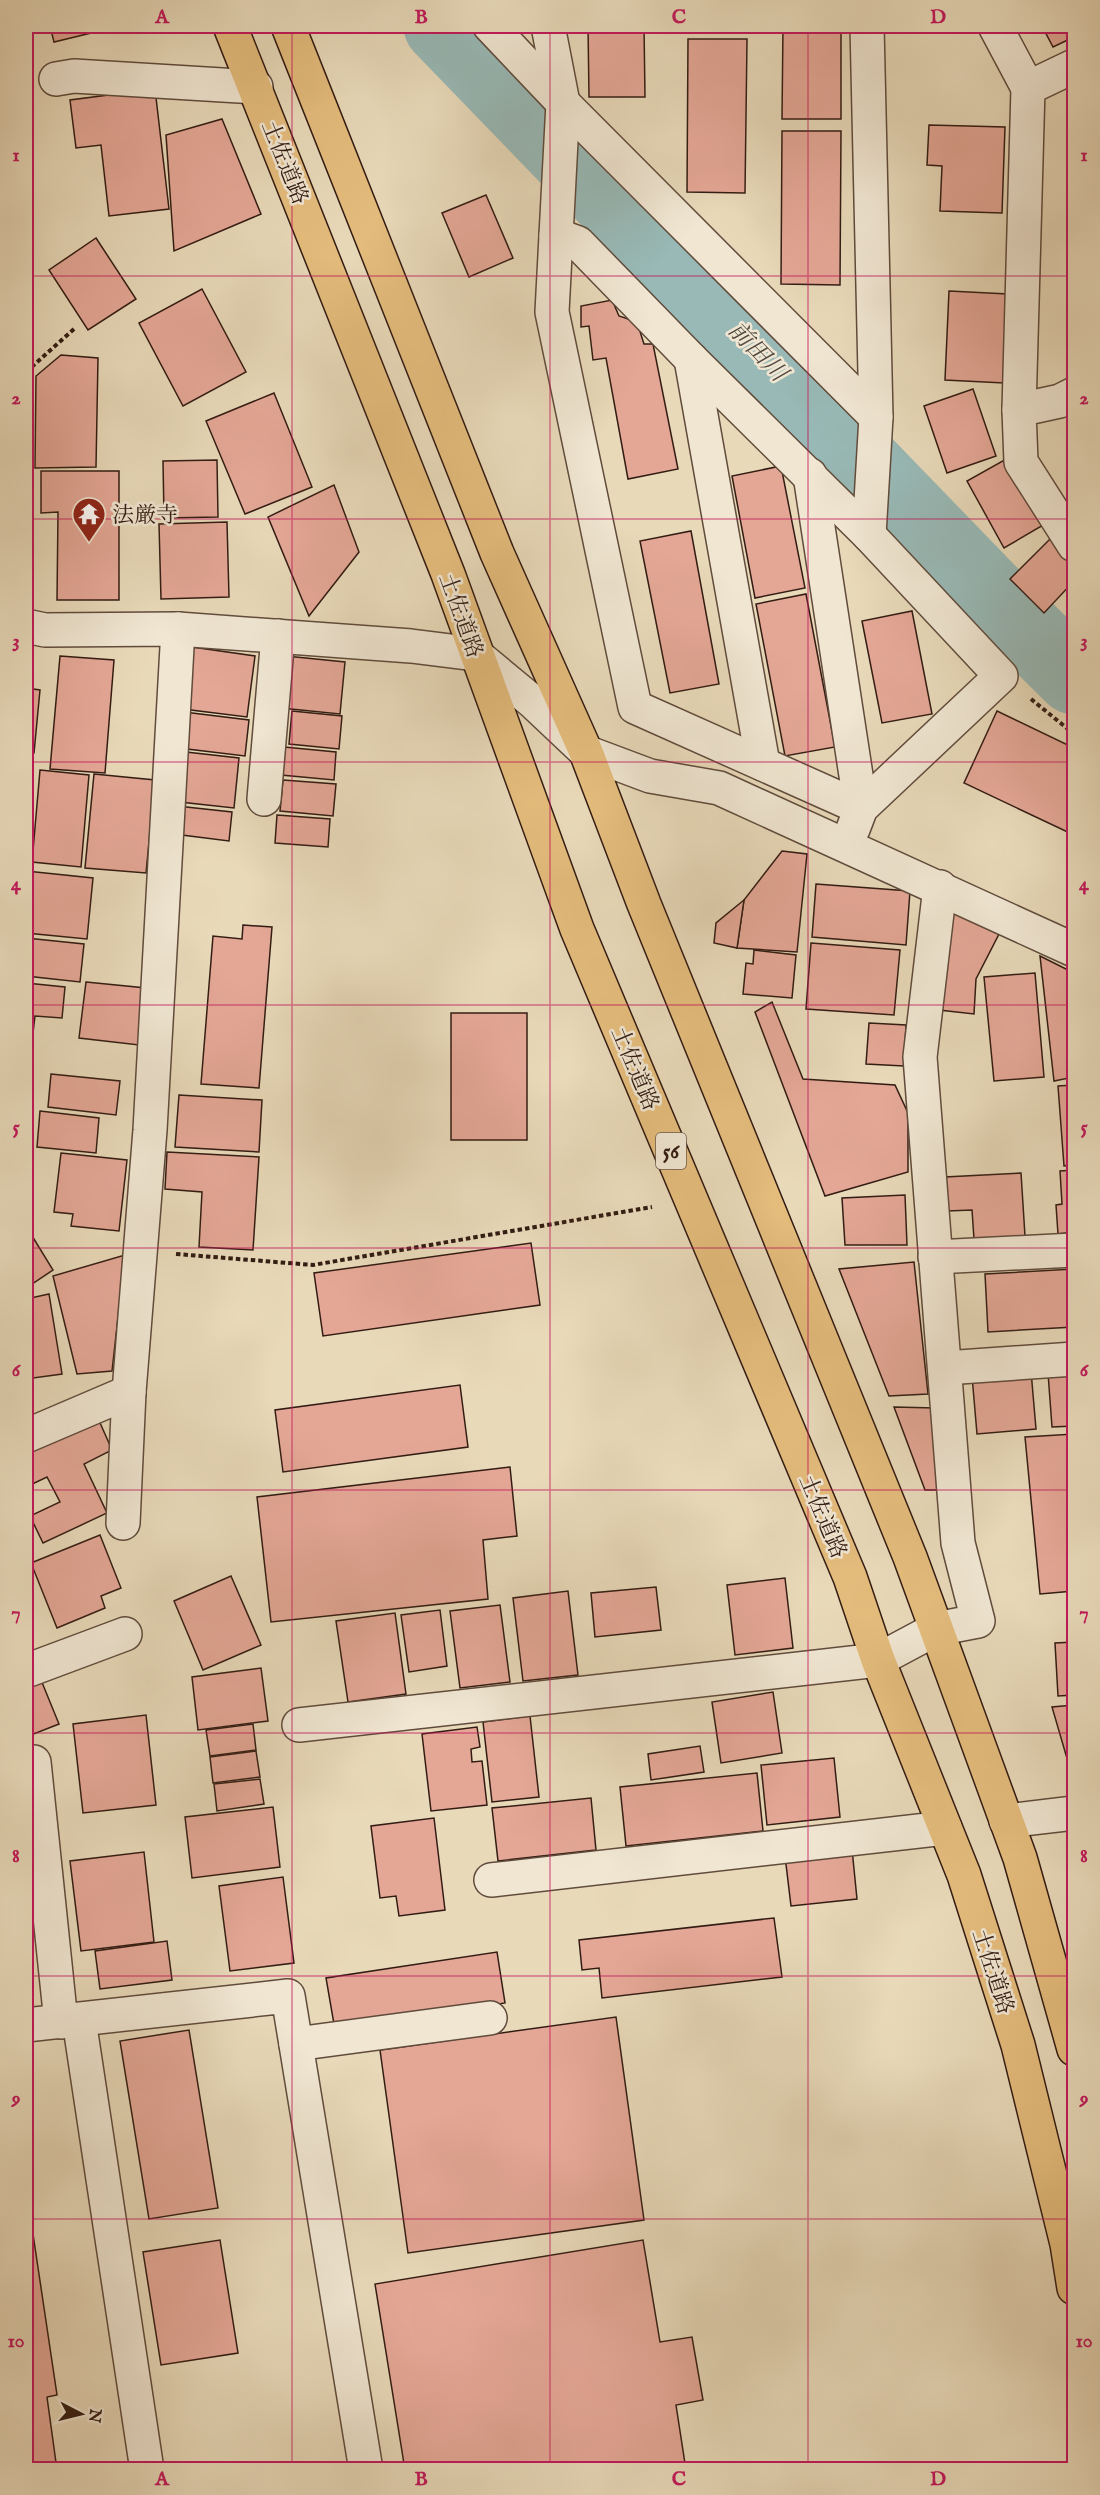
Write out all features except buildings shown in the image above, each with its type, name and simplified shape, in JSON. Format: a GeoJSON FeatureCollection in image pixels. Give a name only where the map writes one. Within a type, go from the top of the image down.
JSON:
{"type":"FeatureCollection","features":[{"type":"Feature","properties":{"kind":"highway","name":"土佐道路"},"geometry":{"type":"LineString","coordinates":[[230,26],[448,574],[475,654],[577,929],[850,1577],[878,1660],[963,1875],[1018,2045],[1067,2244],[1074,2288]]}},
{"type":"Feature","properties":{"kind":"highway"},"geometry":{"type":"LineString","coordinates":[[288,26],[497,553],[586,752],[644,904],[910,1557],[1020,1858],[1074,2049]]}},
{"type":"Feature","properties":{"kind":"street"},"geometry":{"type":"LineString","coordinates":[[490,26],[875,430]]}},
{"type":"Feature","properties":{"kind":"street"},"geometry":{"type":"LineString","coordinates":[[548,26],[563,103],[552,312],[634,707],[861,808]]}},
{"type":"Feature","properties":{"kind":"street"},"geometry":{"type":"LineString","coordinates":[[867,26],[875,430],[870,524]]}},
{"type":"Feature","properties":{"kind":"street"},"geometry":{"type":"LineString","coordinates":[[995,26],[1028,88],[1018,410],[1021,462],[1074,545]]}},
{"type":"Feature","properties":{"kind":"street"},"geometry":{"type":"LineString","coordinates":[[1028,88],[1074,66]]}},
{"type":"Feature","properties":{"kind":"street"},"geometry":{"type":"LineString","coordinates":[[56,79],[74,76],[256,87]]}},
{"type":"Feature","properties":{"kind":"street"},"geometry":{"type":"LineString","coordinates":[[556,221],[691,359],[810,475],[870,524],[1001,676],[861,808],[847,845]]}},
{"type":"Feature","properties":{"kind":"street"},"geometry":{"type":"LineString","coordinates":[[691,359],[763,764]]}},
{"type":"Feature","properties":{"kind":"street"},"geometry":{"type":"LineString","coordinates":[[1018,410],[1060,401],[1074,394]]}},
{"type":"Feature","properties":{"kind":"street"},"geometry":{"type":"LineString","coordinates":[[810,475],[861,808]]}},
{"type":"Feature","properties":{"kind":"street"},"geometry":{"type":"LineString","coordinates":[[26,626],[45,630],[178,629],[475,654],[533,702],[586,752],[650,776],[719,788],[1074,950]]}},
{"type":"Feature","properties":{"kind":"street"},"geometry":{"type":"LineString","coordinates":[[123,1523],[129,1392],[150,1130],[178,629]]}},
{"type":"Feature","properties":{"kind":"street"},"geometry":{"type":"LineString","coordinates":[[264,799],[278,636]]}},
{"type":"Feature","properties":{"kind":"street"},"geometry":{"type":"LineString","coordinates":[[299,1725],[878,1660],[936,1629],[978,1621],[958,1543],[920,1057],[940,887]]}},
{"type":"Feature","properties":{"kind":"street"},"geometry":{"type":"LineString","coordinates":[[935,1257],[1074,1250]]}},
{"type":"Feature","properties":{"kind":"street"},"geometry":{"type":"LineString","coordinates":[[945,1368],[1074,1359]]}},
{"type":"Feature","properties":{"kind":"street"},"geometry":{"type":"LineString","coordinates":[[26,1436],[129,1392]]}},
{"type":"Feature","properties":{"kind":"street"},"geometry":{"type":"LineString","coordinates":[[26,1671],[125,1634]]}},
{"type":"Feature","properties":{"kind":"street"},"geometry":{"type":"LineString","coordinates":[[34,1762],[70,2021],[147,2469]]}},
{"type":"Feature","properties":{"kind":"street"},"geometry":{"type":"LineString","coordinates":[[1006,1821],[1074,1813]]}},
{"type":"Feature","properties":{"kind":"street"},"geometry":{"type":"LineString","coordinates":[[491,1880],[945,1828]]}},
{"type":"Feature","properties":{"kind":"street"},"geometry":{"type":"LineString","coordinates":[[26,2025],[288,1996],[366,2469]]}},
{"type":"Feature","properties":{"kind":"street"},"geometry":{"type":"LineString","coordinates":[[296,2044],[490,2018]]}},
{"type":"Feature","properties":{"kind":"path"},"geometry":{"type":"LineString","coordinates":[[26,372],[75,328]]}},
{"type":"Feature","properties":{"kind":"path"},"geometry":{"type":"LineString","coordinates":[[1001,676],[1074,734]]}},
{"type":"Feature","properties":{"kind":"path"},"geometry":{"type":"LineString","coordinates":[[140,1251],[313,1265],[661,1205]]}},
{"type":"Feature","properties":{"kind":"waterway","name":"前田川"},"geometry":{"type":"LineString","coordinates":[[441,26],[1004,608],[1074,677]]}},
{"type":"Feature","properties":{"kind":"place","name":"法厳寺"},"geometry":{"type":"Point","coordinates":[89,543]}}]}
